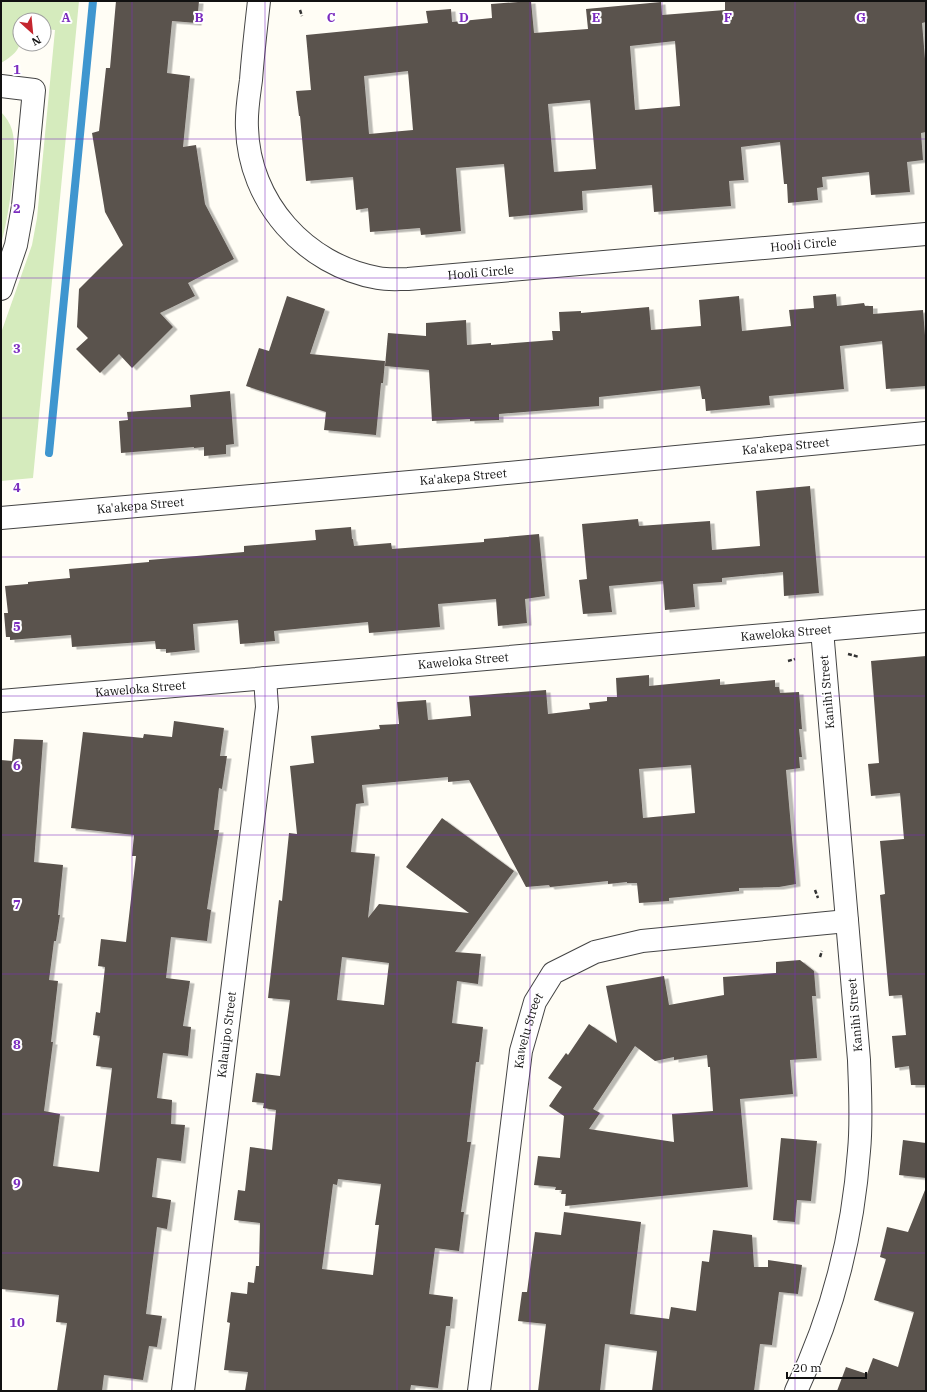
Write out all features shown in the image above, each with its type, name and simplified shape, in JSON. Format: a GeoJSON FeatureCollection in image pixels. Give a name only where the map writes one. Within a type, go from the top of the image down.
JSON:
{"type":"FeatureCollection","features":[{"type":"Feature","properties":{"kind":"street","name":"Hooli Circle"},"geometry":{"type":"LineString","coordinates":[[259,1],[247,128],[250,156],[256,177],[276,213],[295,236],[314,252],[352,271],[379,278],[408,280],[926,234]]}},
{"type":"Feature","properties":{"kind":"street"},"geometry":{"type":"LineString","coordinates":[[1,86],[34,90],[24,206],[16,245],[1,289]]}},
{"type":"Feature","properties":{"kind":"street","name":"Ka'akepa Street"},"geometry":{"type":"LineString","coordinates":[[1,518],[455,478],[926,433]]}},
{"type":"Feature","properties":{"kind":"street","name":"Kaweloka Street"},"geometry":{"type":"LineString","coordinates":[[1,701],[926,621]]}},
{"type":"Feature","properties":{"kind":"street","name":"Kanihi Street"},"geometry":{"type":"LineString","coordinates":[[796,1391],[825,1322],[846,1248],[855,1198],[860,1150],[858,1060],[822,630]]}},
{"type":"Feature","properties":{"kind":"street","name":"Kalauipo Street"},"geometry":{"type":"LineString","coordinates":[[183,1391],[267,707],[265,678]]}},
{"type":"Feature","properties":{"kind":"street","name":"Kawelu Street"},"geometry":{"type":"LineString","coordinates":[[479,1391],[521,1050],[535,1002],[553,973],[596,952],[642,941],[847,921]]}},
{"type":"Feature","properties":{"kind":"path"},"geometry":{"type":"LineString","coordinates":[[300,10],[302,16]]}},
{"type":"Feature","properties":{"kind":"path"},"geometry":{"type":"LineString","coordinates":[[848,654],[859,657]]}},
{"type":"Feature","properties":{"kind":"path"},"geometry":{"type":"LineString","coordinates":[[788,661],[798,658]]}},
{"type":"Feature","properties":{"kind":"path"},"geometry":{"type":"LineString","coordinates":[[815,890],[818,898]]}},
{"type":"Feature","properties":{"kind":"path"},"geometry":{"type":"LineString","coordinates":[[820,957],[822,950]]}},
{"type":"Feature","properties":{"kind":"green space"},"geometry":{"type":"Polygon","coordinates":[[[1,1],[79,1],[33,478],[1,481],[1,333],[32,245],[37,218],[55,30],[52,30],[52,12],[12,12],[12,52],[16,52],[1,63],[1,1]]]}},
{"type":"Feature","properties":{"kind":"green space"},"geometry":{"type":"Polygon","coordinates":[[[1,112],[8,120],[12,130],[14,154],[12,187],[7,220],[1,244],[1,112]]]}},
{"type":"Feature","properties":{"kind":"building"},"geometry":{"type":"Polygon","coordinates":[[[116,1],[199,1],[197,23],[172,21],[167,73],[190,76],[183,147],[196,145],[205,204],[234,259],[188,283],[195,296],[160,313],[173,327],[132,368],[119,354],[100,373],[76,349],[88,338],[77,327],[79,289],[123,245],[105,212],[92,133],[99,131],[106,68],[110,68],[116,1]]]}},
{"type":"Feature","properties":{"kind":"building"},"geometry":{"type":"Polygon","coordinates":[[[531,1],[534,33],[588,29],[586,9],[661,2],[662,15],[725,10],[725,1],[926,1],[926,22],[922,23],[926,71],[926,132],[921,133],[923,160],[907,162],[910,192],[871,195],[869,172],[822,177],[823,187],[817,188],[818,200],[788,203],[787,184],[784,184],[780,142],[741,147],[744,180],[729,181],[731,206],[654,212],[652,185],[582,191],[583,210],[509,217],[504,164],[456,168],[461,231],[421,235],[420,228],[370,232],[368,208],[356,210],[353,177],[306,181],[300,116],[296,91],[311,90],[306,35],[428,23],[426,11],[451,9],[452,22],[492,18],[491,4],[531,1]],[[675,41],[630,46],[635,110],[680,106],[675,41]],[[408,71],[364,76],[369,134],[413,130],[408,71]],[[590,100],[548,104],[554,172],[596,169],[590,100]]]}},
{"type":"Feature","properties":{"kind":"building"},"geometry":{"type":"Polygon","coordinates":[[[836,294],[837,306],[864,303],[865,306],[873,306],[873,314],[923,310],[926,348],[926,386],[886,389],[882,341],[840,346],[844,389],[769,396],[770,405],[706,411],[705,399],[702,399],[700,386],[599,397],[599,406],[499,414],[499,420],[470,421],[470,419],[432,421],[429,370],[385,366],[388,333],[426,336],[426,323],[466,320],[467,345],[491,343],[491,345],[553,340],[552,331],[560,331],[559,312],[581,311],[581,313],[649,307],[651,330],[701,326],[699,300],[739,296],[742,331],[791,326],[789,310],[814,308],[813,296],[836,294]]]}},
{"type":"Feature","properties":{"kind":"building"},"geometry":{"type":"Polygon","coordinates":[[[287,296],[325,309],[310,354],[385,361],[383,383],[381,383],[376,435],[324,430],[326,412],[246,386],[259,348],[269,351],[287,296]]]}},
{"type":"Feature","properties":{"kind":"building"},"geometry":{"type":"Polygon","coordinates":[[[230,391],[234,444],[226,445],[226,454],[204,456],[204,447],[121,453],[119,421],[128,420],[127,412],[191,407],[190,395],[230,391]]]}},
{"type":"Feature","properties":{"kind":"building"},"geometry":{"type":"Polygon","coordinates":[[[810,486],[819,593],[784,596],[783,572],[722,578],[722,582],[693,584],[695,607],[665,610],[663,581],[609,586],[612,612],[583,614],[579,580],[587,579],[582,524],[638,519],[639,526],[710,521],[712,550],[760,546],[756,491],[810,486]]]}},
{"type":"Feature","properties":{"kind":"building"},"geometry":{"type":"Polygon","coordinates":[[[351,527],[354,546],[391,543],[392,549],[484,542],[484,539],[539,534],[545,596],[525,599],[527,623],[498,626],[496,599],[438,604],[440,627],[369,633],[368,622],[274,631],[275,641],[240,644],[238,620],[193,624],[195,650],[166,653],[166,649],[156,649],[155,641],[72,647],[71,635],[10,640],[10,637],[6,637],[4,613],[8,613],[5,586],[70,578],[69,569],[149,562],[149,560],[244,552],[244,546],[316,540],[315,530],[351,527]]]}},
{"type":"Feature","properties":{"kind":"building"},"geometry":{"type":"Polygon","coordinates":[[[926,656],[926,1085],[911,1085],[909,1066],[895,1068],[892,1036],[906,1035],[902,995],[889,996],[880,895],[885,894],[880,841],[904,839],[900,793],[871,796],[868,764],[879,763],[871,661],[926,656]]]}},
{"type":"Feature","properties":{"kind":"building"},"geometry":{"type":"Polygon","coordinates":[[[649,675],[649,686],[720,679],[720,685],[775,680],[775,687],[779,687],[780,693],[799,692],[802,729],[799,729],[802,757],[799,757],[800,768],[786,770],[796,884],[779,887],[739,888],[739,891],[669,898],[669,901],[639,903],[637,883],[627,882],[608,884],[608,881],[550,887],[549,885],[526,887],[469,780],[448,782],[448,777],[362,785],[364,803],[356,804],[351,852],[375,854],[368,918],[379,904],[469,913],[406,867],[442,818],[514,871],[455,952],[481,954],[478,984],[457,981],[452,1023],[483,1027],[479,1062],[476,1062],[467,1142],[471,1142],[461,1212],[464,1212],[459,1251],[435,1248],[429,1294],[453,1297],[450,1326],[446,1326],[438,1388],[411,1385],[410,1391],[245,1391],[248,1372],[224,1370],[230,1323],[227,1322],[231,1292],[247,1294],[248,1282],[254,1283],[256,1266],[259,1266],[260,1223],[234,1220],[238,1190],[245,1191],[250,1147],[272,1150],[276,1110],[263,1108],[264,1103],[252,1102],[256,1073],[280,1076],[290,1000],[268,998],[279,900],[282,901],[289,833],[297,834],[290,766],[314,763],[311,736],[380,729],[379,725],[399,724],[397,702],[426,700],[428,720],[471,716],[469,696],[546,690],[548,714],[590,709],[589,703],[607,701],[607,697],[617,697],[616,678],[649,675]],[[691,765],[639,769],[643,818],[695,813],[691,765]],[[342,957],[337,1000],[384,1005],[389,963],[342,957]],[[338,1179],[337,1185],[333,1184],[322,1269],[373,1275],[379,1225],[375,1225],[381,1184],[338,1179]]]}},
{"type":"Feature","properties":{"kind":"building"},"geometry":{"type":"Polygon","coordinates":[[[174,721],[224,728],[220,756],[227,756],[222,789],[219,788],[214,830],[219,830],[207,909],[211,910],[207,941],[171,937],[166,978],[190,981],[183,1026],[191,1027],[188,1056],[163,1053],[157,1098],[172,1100],[171,1124],[185,1125],[181,1161],[157,1158],[152,1197],[171,1200],[167,1229],[157,1227],[146,1314],[162,1316],[157,1347],[149,1346],[143,1380],[104,1375],[102,1391],[57,1391],[67,1323],[56,1322],[59,1295],[1,1289],[1,760],[12,761],[14,739],[43,740],[34,862],[63,865],[58,915],[60,915],[56,941],[54,941],[49,980],[58,981],[51,1042],[53,1042],[44,1111],[60,1114],[53,1166],[99,1172],[112,1068],[96,1066],[100,1036],[93,1035],[96,1012],[100,1013],[105,967],[98,966],[101,939],[126,942],[136,856],[132,856],[134,835],[71,828],[83,732],[143,738],[144,734],[172,737],[174,721]]]}},
{"type":"Feature","properties":{"kind":"building"},"geometry":{"type":"Polygon","coordinates":[[[800,960],[814,971],[816,996],[812,996],[817,1058],[790,1060],[793,1094],[740,1099],[748,1187],[565,1206],[566,1194],[561,1194],[562,1190],[555,1190],[556,1187],[534,1185],[538,1156],[560,1158],[564,1116],[549,1106],[562,1087],[548,1078],[566,1053],[568,1055],[589,1024],[617,1043],[606,986],[664,976],[669,1005],[724,995],[723,977],[776,973],[776,962],[800,960]],[[635,1046],[593,1109],[600,1113],[589,1129],[674,1142],[672,1114],[713,1111],[710,1067],[708,1067],[707,1055],[674,1060],[674,1057],[655,1061],[635,1046]]]}},
{"type":"Feature","properties":{"kind":"building"},"geometry":{"type":"Polygon","coordinates":[[[781,1138],[817,1141],[811,1201],[797,1200],[795,1222],[773,1220],[781,1138]]]}},
{"type":"Feature","properties":{"kind":"building"},"geometry":{"type":"Polygon","coordinates":[[[903,1140],[926,1143],[926,1178],[899,1175],[903,1140]]]}},
{"type":"Feature","properties":{"kind":"building"},"geometry":{"type":"Polygon","coordinates":[[[925,1190],[926,1391],[837,1391],[846,1367],[867,1374],[873,1358],[898,1367],[914,1312],[874,1300],[886,1259],[880,1257],[887,1227],[908,1232],[925,1190]]]}},
{"type":"Feature","properties":{"kind":"building"},"geometry":{"type":"Polygon","coordinates":[[[564,1212],[641,1222],[630,1314],[669,1319],[671,1307],[696,1311],[702,1261],[709,1262],[713,1230],[752,1235],[754,1267],[768,1267],[768,1260],[802,1265],[798,1294],[779,1292],[772,1345],[760,1344],[754,1391],[652,1391],[657,1351],[605,1344],[600,1391],[538,1391],[546,1324],[518,1321],[522,1292],[527,1292],[535,1232],[561,1235],[564,1212]]]}},
{"type":"Feature","properties":{"kind":"waterway"},"geometry":{"type":"LineString","coordinates":[[49,453],[93,1]]}}]}
